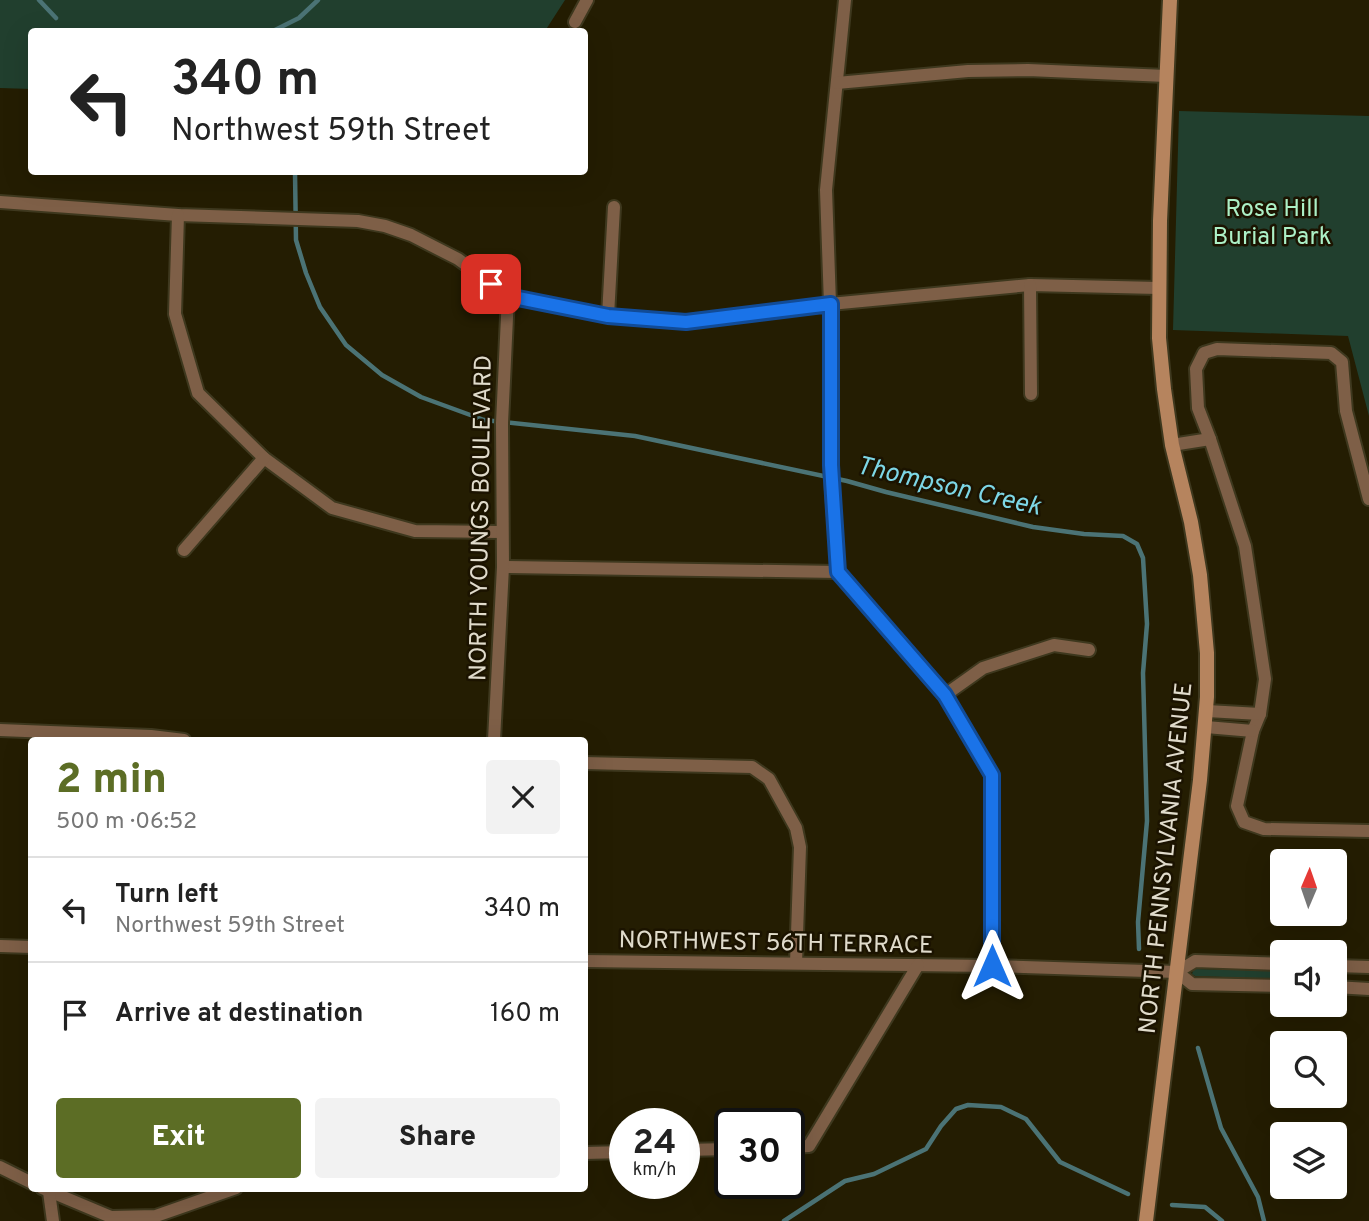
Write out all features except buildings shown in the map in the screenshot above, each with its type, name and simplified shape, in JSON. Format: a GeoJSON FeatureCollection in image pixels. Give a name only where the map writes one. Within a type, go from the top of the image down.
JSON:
{"type":"FeatureCollection","features":[{"type":"Feature","properties":{"kind":"main road","name":"NORTH PENNSYLVANIA AVENUE"},"geometry":{"type":"LineString","coordinates":[[1146,1221],[1207,711],[1208,653],[1200,575],[1191,522],[1172,445],[1164,389],[1158,288],[1170,0]]}},
{"type":"Feature","properties":{"kind":"street"},"geometry":{"type":"LineString","coordinates":[[575,22],[587,0]]}},
{"type":"Feature","properties":{"kind":"street"},"geometry":{"type":"LineString","coordinates":[[845,0],[826,190],[831,304],[831,465],[838,572],[945,695],[992,775],[992,966]]}},
{"type":"Feature","properties":{"kind":"street"},"geometry":{"type":"LineString","coordinates":[[837,83],[968,71],[1028,70],[1166,76]]}},
{"type":"Feature","properties":{"kind":"street"},"geometry":{"type":"LineString","coordinates":[[0,202],[177,215],[358,221],[386,226],[411,235],[458,259],[508,296],[608,316],[686,322],[831,304],[1030,285],[1158,288]]}},
{"type":"Feature","properties":{"kind":"street"},"geometry":{"type":"LineString","coordinates":[[608,316],[614,207]]}},
{"type":"Feature","properties":{"kind":"street"},"geometry":{"type":"LineString","coordinates":[[177,215],[175,314],[198,393],[264,458],[332,508],[415,531],[501,532]]}},
{"type":"Feature","properties":{"kind":"street"},"geometry":{"type":"LineString","coordinates":[[1030,285],[1031,394]]}},
{"type":"Feature","properties":{"kind":"street","name":"NORTH YOUNGS BOULEVARD"},"geometry":{"type":"LineString","coordinates":[[494,737],[503,567],[502,438],[508,296]]}},
{"type":"Feature","properties":{"kind":"street"},"geometry":{"type":"LineString","coordinates":[[1369,499],[1346,411],[1342,362],[1331,352],[1217,349],[1204,353],[1196,369],[1198,408],[1245,546],[1265,679],[1260,714],[1253,731],[1237,806],[1244,822],[1264,829],[1369,831]]}},
{"type":"Feature","properties":{"kind":"street"},"geometry":{"type":"LineString","coordinates":[[1172,445],[1210,439]]}},
{"type":"Feature","properties":{"kind":"street"},"geometry":{"type":"LineString","coordinates":[[184,550],[264,458]]}},
{"type":"Feature","properties":{"kind":"street"},"geometry":{"type":"LineString","coordinates":[[503,567],[838,572]]}},
{"type":"Feature","properties":{"kind":"street"},"geometry":{"type":"LineString","coordinates":[[945,695],[983,668],[1054,645],[1089,650]]}},
{"type":"Feature","properties":{"kind":"street"},"geometry":{"type":"LineString","coordinates":[[1207,711],[1260,714]]}},
{"type":"Feature","properties":{"kind":"street"},"geometry":{"type":"LineString","coordinates":[[1206,727],[1253,731]]}},
{"type":"Feature","properties":{"kind":"street"},"geometry":{"type":"LineString","coordinates":[[0,730],[159,737]]}},
{"type":"Feature","properties":{"kind":"street"},"geometry":{"type":"LineString","coordinates":[[588,763],[752,767],[769,779],[796,828],[800,848],[796,962]]}},
{"type":"Feature","properties":{"kind":"street"},"geometry":{"type":"LineString","coordinates":[[0,946],[28,947]]}},
{"type":"Feature","properties":{"kind":"street","name":"NORTHWEST 56TH TERRACE"},"geometry":{"type":"LineString","coordinates":[[588,961],[796,962],[1177,972],[1195,961],[1270,964]]}},
{"type":"Feature","properties":{"kind":"street"},"geometry":{"type":"LineString","coordinates":[[805,1146],[809,1146],[918,965]]}},
{"type":"Feature","properties":{"kind":"street"},"geometry":{"type":"LineString","coordinates":[[1347,966],[1369,967]]}},
{"type":"Feature","properties":{"kind":"street","name":"NORTHWEST 56TH TERRACE"},"geometry":{"type":"LineString","coordinates":[[1177,972],[1192,984],[1270,986]]}},
{"type":"Feature","properties":{"kind":"street"},"geometry":{"type":"LineString","coordinates":[[1347,988],[1369,989]]}},
{"type":"Feature","properties":{"kind":"street"},"geometry":{"type":"LineString","coordinates":[[588,1153],[609,1152]]}},
{"type":"Feature","properties":{"kind":"street"},"geometry":{"type":"LineString","coordinates":[[0,1167],[28,1181]]}},
{"type":"Feature","properties":{"kind":"street"},"geometry":{"type":"LineString","coordinates":[[46,1192],[53,1221]]}},
{"type":"Feature","properties":{"kind":"street"},"geometry":{"type":"LineString","coordinates":[[50,1192],[111,1217],[122,1217],[156,1216],[225,1192]]}},
{"type":"Feature","properties":{"kind":"green space"},"geometry":{"type":"Polygon","coordinates":[[[0,0],[565,0],[547,28],[28,28],[28,89],[0,88],[0,0]]]}},
{"type":"Feature","properties":{"kind":"green space","name":"Rose Hill Burial Park"},"geometry":{"type":"Polygon","coordinates":[[[1179,111],[1369,116],[1369,416],[1348,336],[1173,330],[1179,111]]]}},
{"type":"Feature","properties":{"kind":"green space"},"geometry":{"type":"Polygon","coordinates":[[[1193,970],[1270,971],[1270,979],[1195,976],[1192,974],[1193,970]]]}},
{"type":"Feature","properties":{"kind":"waterway"},"geometry":{"type":"LineString","coordinates":[[39,0],[56,18]]}},
{"type":"Feature","properties":{"kind":"waterway","name":"Thompson Creek"},"geometry":{"type":"LineString","coordinates":[[279,28],[299,18],[318,0]]}},
{"type":"Feature","properties":{"kind":"waterway","name":"Thompson Creek"},"geometry":{"type":"LineString","coordinates":[[295,175],[296,240],[320,307],[346,345],[382,375],[421,397],[484,420],[635,436],[847,481],[1033,527],[1123,536],[1137,544],[1143,558],[1147,624],[1143,673],[1147,821],[1138,922],[1139,949]]}},
{"type":"Feature","properties":{"kind":"waterway","name":"Thompson Creek"},"geometry":{"type":"LineString","coordinates":[[1198,1048],[1221,1128],[1258,1197],[1264,1221]]}},
{"type":"Feature","properties":{"kind":"waterway"},"geometry":{"type":"LineString","coordinates":[[784,1221],[845,1181],[874,1174],[926,1149],[956,1109],[968,1105],[1001,1107],[1026,1119],[1060,1162],[1128,1194]]}},
{"type":"Feature","properties":{"kind":"waterway"},"geometry":{"type":"LineString","coordinates":[[1172,1205],[1205,1207],[1222,1221]]}},
{"type":"Feature","properties":{"kind":"route"},"geometry":{"type":"LineString","coordinates":[[491,284],[508,296],[608,316],[686,322],[831,304],[831,465],[838,572],[945,695],[992,775],[992,966]]}}]}
